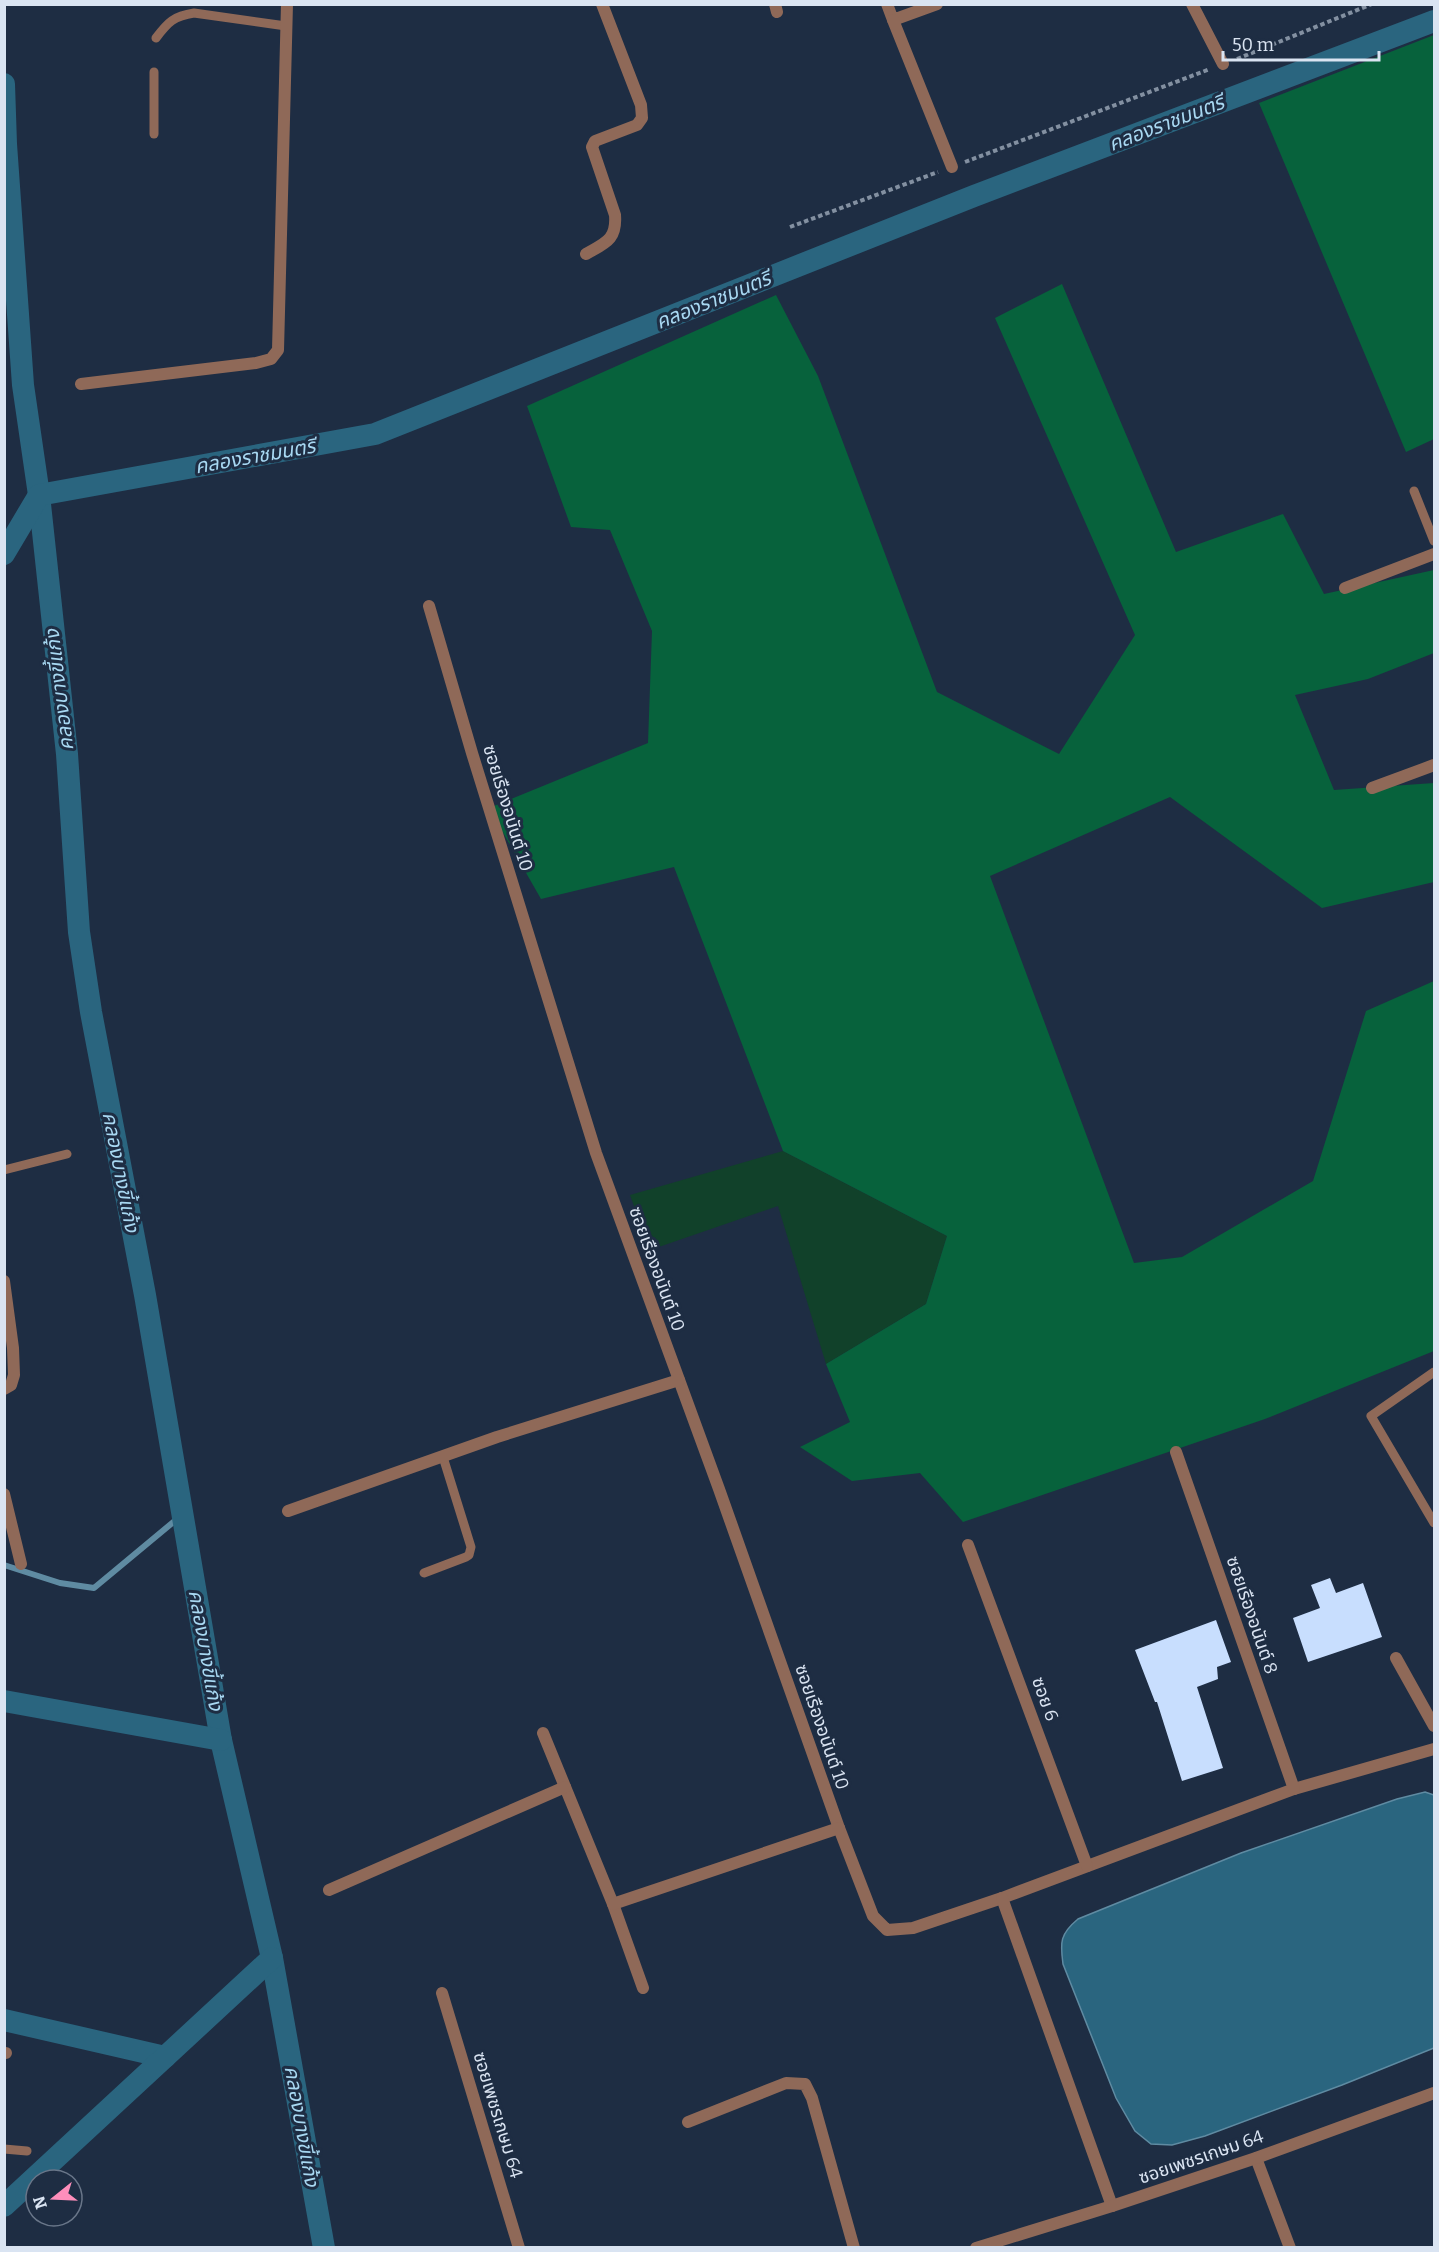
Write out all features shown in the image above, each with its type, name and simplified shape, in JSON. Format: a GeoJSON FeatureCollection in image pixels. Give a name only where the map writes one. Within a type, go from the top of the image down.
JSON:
{"type":"FeatureCollection","features":[{"type":"Feature","properties":{"kind":"street"},"geometry":{"type":"LineString","coordinates":[[81,384],[256,363],[271,359],[278,350],[287,4]]}},
{"type":"Feature","properties":{"kind":"street"},"geometry":{"type":"LineString","coordinates":[[586,254],[607,242],[613,236],[616,227],[615,215],[592,147],[596,141],[637,125],[642,118],[641,105],[602,4]]}},
{"type":"Feature","properties":{"kind":"street"},"geometry":{"type":"LineString","coordinates":[[887,4],[952,167]]}},
{"type":"Feature","properties":{"kind":"street"},"geometry":{"type":"LineString","coordinates":[[892,20],[937,4]]}},
{"type":"Feature","properties":{"kind":"street"},"geometry":{"type":"LineString","coordinates":[[1192,4],[1223,64]]}},
{"type":"Feature","properties":{"kind":"street"},"geometry":{"type":"LineString","coordinates":[[1345,588],[1434,554]]}},
{"type":"Feature","properties":{"kind":"street","name":"ซอยเรืองอนันต์ 10"},"geometry":{"type":"LineString","coordinates":[[429,606],[596,1153],[838,1828],[873,1916],[887,1930],[913,1928],[1002,1898]]}},
{"type":"Feature","properties":{"kind":"street"},"geometry":{"type":"LineString","coordinates":[[1372,788],[1434,765]]}},
{"type":"Feature","properties":{"kind":"street"},"geometry":{"type":"LineString","coordinates":[[4,1281],[14,1367],[11,1385],[4,1389]]}},
{"type":"Feature","properties":{"kind":"street"},"geometry":{"type":"LineString","coordinates":[[288,1511],[497,1437],[679,1380]]}},
{"type":"Feature","properties":{"kind":"street","name":"ซอยเรืองอนันต์ 8"},"geometry":{"type":"LineString","coordinates":[[1176,1452],[1294,1789]]}},
{"type":"Feature","properties":{"kind":"street"},"geometry":{"type":"LineString","coordinates":[[4,1494],[21,1564]]}},
{"type":"Feature","properties":{"kind":"street","name":"ซอย 6"},"geometry":{"type":"LineString","coordinates":[[968,1545],[1088,1866]]}},
{"type":"Feature","properties":{"kind":"street"},"geometry":{"type":"LineString","coordinates":[[1396,1658],[1434,1726]]}},
{"type":"Feature","properties":{"kind":"street"},"geometry":{"type":"LineString","coordinates":[[543,1733],[612,1904],[643,1988]]}},
{"type":"Feature","properties":{"kind":"street"},"geometry":{"type":"LineString","coordinates":[[1112,2206],[1002,1898],[1294,1789],[1434,1749]]}},
{"type":"Feature","properties":{"kind":"street"},"geometry":{"type":"LineString","coordinates":[[329,1890],[565,1786]]}},
{"type":"Feature","properties":{"kind":"street"},"geometry":{"type":"LineString","coordinates":[[612,1904],[838,1828]]}},
{"type":"Feature","properties":{"kind":"street","name":"ซอยเพชรเกษม 64"},"geometry":{"type":"LineString","coordinates":[[442,1993],[519,2247]]}},
{"type":"Feature","properties":{"kind":"street"},"geometry":{"type":"LineString","coordinates":[[688,2122],[786,2083],[805,2084],[812,2098],[854,2247]]}},
{"type":"Feature","properties":{"kind":"street","name":"ซอยเพชรเกษม 64"},"geometry":{"type":"LineString","coordinates":[[976,2247],[990,2245],[1256,2158],[1434,2093]]}},
{"type":"Feature","properties":{"kind":"street"},"geometry":{"type":"LineString","coordinates":[[1256,2158],[1290,2247]]}},
{"type":"Feature","properties":{"kind":"lane"},"geometry":{"type":"LineString","coordinates":[[156,38],[165,26],[179,15],[194,12],[286,26]]}},
{"type":"Feature","properties":{"kind":"lane"},"geometry":{"type":"LineString","coordinates":[[154,72],[154,134]]}},
{"type":"Feature","properties":{"kind":"lane"},"geometry":{"type":"LineString","coordinates":[[1414,491],[1434,541]]}},
{"type":"Feature","properties":{"kind":"lane"},"geometry":{"type":"LineString","coordinates":[[4,1170],[67,1154]]}},
{"type":"Feature","properties":{"kind":"lane"},"geometry":{"type":"LineString","coordinates":[[1434,1372],[1371,1416],[1434,1523]]}},
{"type":"Feature","properties":{"kind":"lane"},"geometry":{"type":"LineString","coordinates":[[424,1573],[466,1557],[471,1547],[443,1456]]}},
{"type":"Feature","properties":{"kind":"lane"},"geometry":{"type":"LineString","coordinates":[[4,2149],[27,2151]]}},
{"type":"Feature","properties":{"kind":"path"},"geometry":{"type":"LineString","coordinates":[[790,227],[1223,64],[1372,4]]}},
{"type":"Feature","properties":{"kind":"green space"},"geometry":{"type":"Polygon","coordinates":[[[1434,35],[1434,439],[1406,452],[1259,103],[1434,35]]]}},
{"type":"Feature","properties":{"kind":"green space"},"geometry":{"type":"Polygon","coordinates":[[[1062,284],[1176,552],[1283,514],[1324,594],[1434,570],[1434,653],[1368,679],[1295,695],[1334,790],[1434,783],[1434,882],[1322,908],[1170,797],[990,876],[1134,1263],[1182,1257],[1313,1181],[1366,1011],[1434,981],[1434,1351],[1265,1419],[963,1522],[920,1473],[852,1481],[800,1447],[850,1422],[826,1364],[926,1304],[947,1236],[783,1151],[674,867],[541,899],[489,808],[648,743],[652,631],[610,530],[571,527],[527,406],[776,295],[818,376],[937,692],[1059,754],[1135,635],[995,318],[1062,284]]]}},
{"type":"Feature","properties":{"kind":"green space"},"geometry":{"type":"Polygon","coordinates":[[[783,1151],[947,1236],[926,1304],[826,1364],[778,1206],[650,1250],[630,1195],[783,1151]]]}},
{"type":"Feature","properties":{"kind":"water"},"geometry":{"type":"Polygon","coordinates":[[[1425,1792],[1434,1795],[1434,2048],[1205,2136],[1172,2145],[1151,2144],[1135,2131],[1116,2098],[1063,1964],[1062,1944],[1068,1929],[1078,1919],[1241,1853],[1397,1799],[1425,1792]]]}},
{"type":"Feature","properties":{"kind":"building"},"geometry":{"type":"Polygon","coordinates":[[[1330,1578],[1336,1593],[1363,1583],[1382,1637],[1308,1662],[1293,1618],[1320,1608],[1311,1585],[1330,1578]]]}},
{"type":"Feature","properties":{"kind":"building"},"geometry":{"type":"Polygon","coordinates":[[[1216,1620],[1231,1662],[1217,1667],[1218,1679],[1197,1687],[1223,1768],[1182,1781],[1157,1702],[1155,1702],[1135,1650],[1216,1620]]]}},
{"type":"Feature","properties":{"kind":"waterway","name":"คลองราชมนตรี"},"geometry":{"type":"LineString","coordinates":[[4,554],[39,495],[375,434],[974,196],[1434,21]]}},
{"type":"Feature","properties":{"kind":"waterway","name":"คลองบางขี้แก้ง"},"geometry":{"type":"LineString","coordinates":[[4,84],[23,385],[39,495],[67,754],[79,932],[91,1012],[145,1295],[221,1740],[272,1958],[324,2248]]}},
{"type":"Feature","properties":{"kind":"waterway"},"geometry":{"type":"LineString","coordinates":[[4,1565],[60,1583],[94,1588],[183,1514]]}},
{"type":"Feature","properties":{"kind":"waterway"},"geometry":{"type":"LineString","coordinates":[[4,1701],[221,1740]]}},
{"type":"Feature","properties":{"kind":"waterway"},"geometry":{"type":"LineString","coordinates":[[4,2206],[272,1958]]}},
{"type":"Feature","properties":{"kind":"waterway"},"geometry":{"type":"LineString","coordinates":[[4,2020],[165,2057]]}}]}
